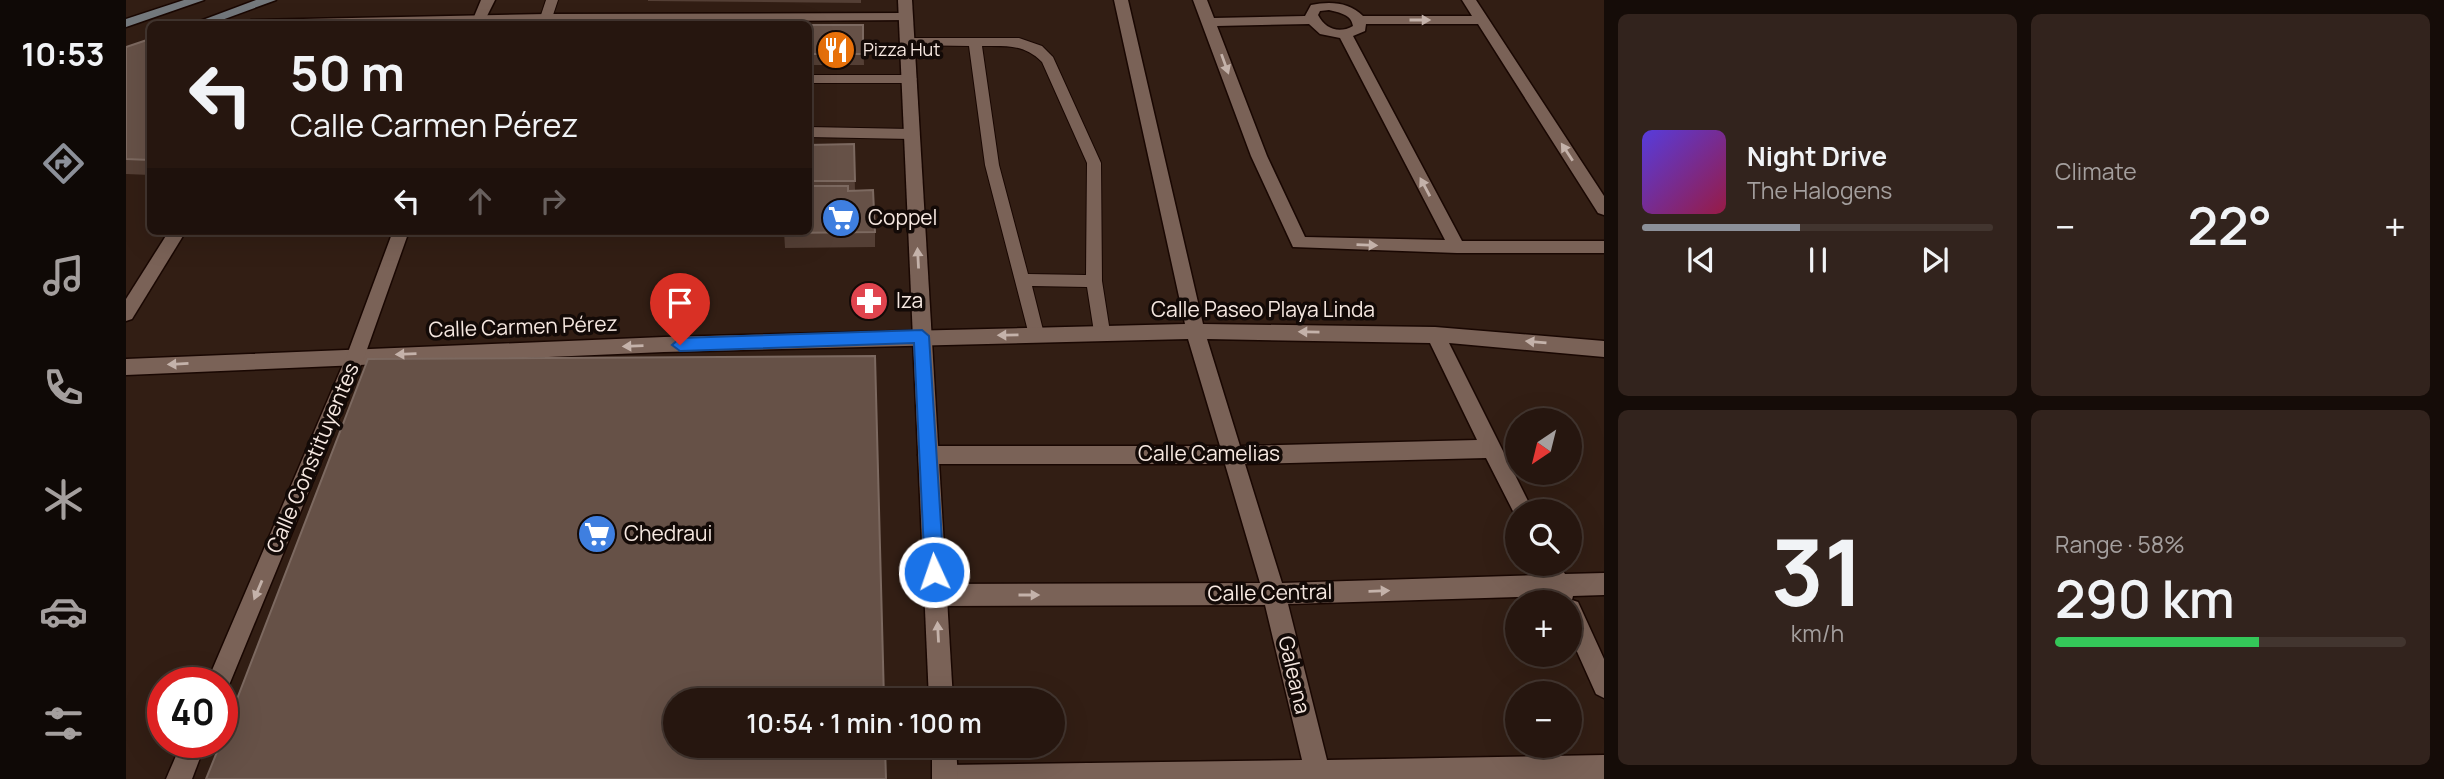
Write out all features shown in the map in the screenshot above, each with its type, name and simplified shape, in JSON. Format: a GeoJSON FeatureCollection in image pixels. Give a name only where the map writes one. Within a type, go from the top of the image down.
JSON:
{"type":"FeatureCollection","features":[{"type":"Feature","properties":{"kind":"main road"},"geometry":{"type":"LineString","coordinates":[[126,23],[197,0]]}},
{"type":"Feature","properties":{"kind":"main road"},"geometry":{"type":"LineString","coordinates":[[208,21],[269,0]]}},
{"type":"Feature","properties":{"kind":"street"},"geometry":{"type":"LineString","coordinates":[[478,21],[488,0]]}},
{"type":"Feature","properties":{"kind":"street","name":"Galeana"},"geometry":{"type":"LineString","coordinates":[[1121,0],[1195,330],[1274,594],[1318,775]]}},
{"type":"Feature","properties":{"kind":"street"},"geometry":{"type":"LineString","coordinates":[[1200,0],[1259,156],[1298,243],[1604,247]]}},
{"type":"Feature","properties":{"kind":"street"},"geometry":{"type":"LineString","coordinates":[[1469,0],[1604,209]]}},
{"type":"Feature","properties":{"kind":"street"},"geometry":{"type":"LineString","coordinates":[[1327,3],[1350,11],[1359,20],[1360,28],[1345,34],[1321,29],[1312,20],[1312,11],[1327,3]]}},
{"type":"Feature","properties":{"kind":"street"},"geometry":{"type":"LineString","coordinates":[[495,21],[905,8],[940,688]]}},
{"type":"Feature","properties":{"kind":"street"},"geometry":{"type":"LineString","coordinates":[[1209,22],[1312,20]]}},
{"type":"Feature","properties":{"kind":"street"},"geometry":{"type":"LineString","coordinates":[[1359,20],[1482,20]]}},
{"type":"Feature","properties":{"kind":"street"},"geometry":{"type":"LineString","coordinates":[[1345,34],[1457,247]]}},
{"type":"Feature","properties":{"kind":"street"},"geometry":{"type":"LineString","coordinates":[[126,314],[175,235]]}},
{"type":"Feature","properties":{"kind":"street","name":"Calle Constituyentes"},"geometry":{"type":"LineString","coordinates":[[225,667],[356,355],[400,235]]}},
{"type":"Feature","properties":{"kind":"street","name":"Calle Paseo Playa Linda"},"geometry":{"type":"LineString","coordinates":[[922,336],[1195,330],[1435,334],[1604,349]]}},
{"type":"Feature","properties":{"kind":"street"},"geometry":{"type":"LineString","coordinates":[[1435,334],[1516,499]]}},
{"type":"Feature","properties":{"kind":"street","name":"Calle Carmen Pérez"},"geometry":{"type":"LineString","coordinates":[[126,367],[356,355],[517,359],[922,336]]}},
{"type":"Feature","properties":{"kind":"street","name":"Calle Camelias"},"geometry":{"type":"LineString","coordinates":[[928,455],[1233,455],[1491,449]]}},
{"type":"Feature","properties":{"kind":"street","name":"Calle Central"},"geometry":{"type":"LineString","coordinates":[[1579,590],[1604,584]]}},
{"type":"Feature","properties":{"kind":"street","name":"Calle Central"},"geometry":{"type":"LineString","coordinates":[[936,595],[1505,594]]}},
{"type":"Feature","properties":{"kind":"street"},"geometry":{"type":"LineString","coordinates":[[1582,637],[1604,686]]}},
{"type":"Feature","properties":{"kind":"street"},"geometry":{"type":"LineString","coordinates":[[179,779],[188,758]]}},
{"type":"Feature","properties":{"kind":"street"},"geometry":{"type":"LineString","coordinates":[[944,758],[945,779],[1318,775],[1604,768]]}},
{"type":"Feature","properties":{"kind":"lane"},"geometry":{"type":"LineString","coordinates":[[546,18],[552,0]]}},
{"type":"Feature","properties":{"kind":"lane"},"geometry":{"type":"LineString","coordinates":[[908,42],[1018,42],[1037,49],[1048,60],[1094,163],[1094,281],[1102,332]]}},
{"type":"Feature","properties":{"kind":"lane"},"geometry":{"type":"LineString","coordinates":[[975,42],[992,165],[1036,334]]}},
{"type":"Feature","properties":{"kind":"lane"},"geometry":{"type":"LineString","coordinates":[[812,79],[910,79]]}},
{"type":"Feature","properties":{"kind":"lane"},"geometry":{"type":"LineString","coordinates":[[812,132],[911,134]]}},
{"type":"Feature","properties":{"kind":"lane"},"geometry":{"type":"LineString","coordinates":[[1021,280],[1094,281]]}},
{"type":"Feature","properties":{"kind":"building"},"geometry":{"type":"Polygon","coordinates":[[[812,25],[863,25],[863,54],[812,54],[812,25]]]}},
{"type":"Feature","properties":{"kind":"building"},"geometry":{"type":"Polygon","coordinates":[[[147,40],[147,160],[126,159],[126,47],[147,40]]]}},
{"type":"Feature","properties":{"kind":"building"},"geometry":{"type":"Polygon","coordinates":[[[854,144],[855,181],[812,181],[812,145],[854,144]]]}},
{"type":"Feature","properties":{"kind":"building"},"geometry":{"type":"Polygon","coordinates":[[[812,186],[848,186],[848,191],[873,190],[875,232],[812,233],[812,186]]]}},
{"type":"Feature","properties":{"kind":"building","name":"Chedraui"},"geometry":{"type":"Polygon","coordinates":[[[875,356],[884,688],[663,688],[663,758],[885,758],[886,779],[206,779],[215,758],[238,758],[238,696],[368,359],[875,356]]]}},
{"type":"Feature","properties":{"kind":"place","name":"Pizza Hut"},"geometry":{"type":"Point","coordinates":[836,50]}},
{"type":"Feature","properties":{"kind":"place","name":"Coppel"},"geometry":{"type":"Point","coordinates":[841,218]}},
{"type":"Feature","properties":{"kind":"place","name":"Iza"},"geometry":{"type":"Point","coordinates":[869,301]}},
{"type":"Feature","properties":{"kind":"place","name":"Chedraui"},"geometry":{"type":"Point","coordinates":[597,534]}},
{"type":"Feature","properties":{"kind":"route"},"geometry":{"type":"LineString","coordinates":[[680,345],[922,336],[934,572]]}}]}
